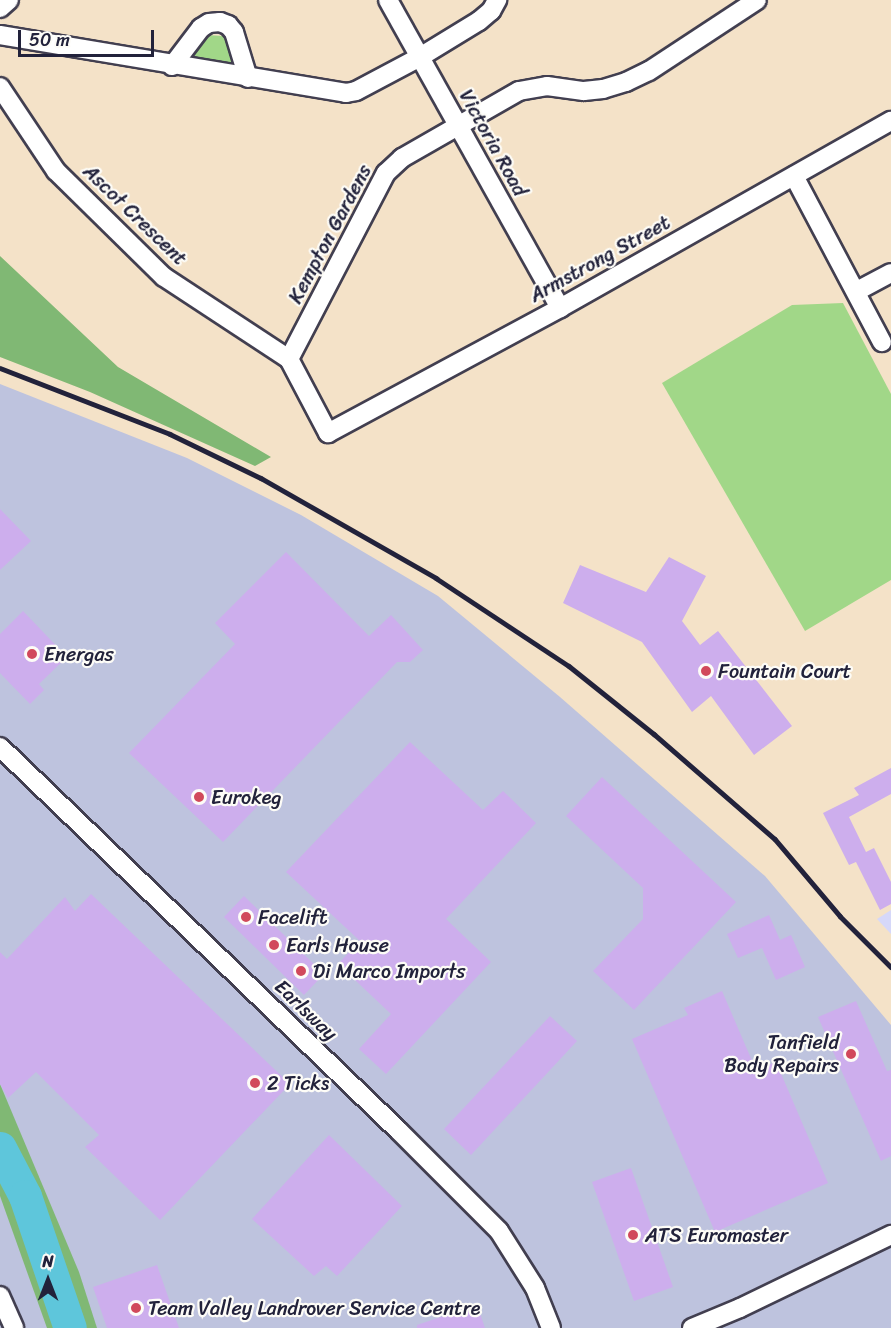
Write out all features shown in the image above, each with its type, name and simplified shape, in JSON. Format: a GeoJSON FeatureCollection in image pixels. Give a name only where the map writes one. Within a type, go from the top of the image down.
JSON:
{"type":"FeatureCollection","features":[{"type":"Feature","properties":{"kind":"street"},"geometry":{"type":"LineString","coordinates":[[0,8],[9,0]]}},
{"type":"Feature","properties":{"kind":"street","name":"Victoria Road"},"geometry":{"type":"LineString","coordinates":[[388,0],[560,308]]}},
{"type":"Feature","properties":{"kind":"street"},"geometry":{"type":"LineString","coordinates":[[0,35],[172,66],[346,93],[356,91],[420,57],[479,21],[491,11],[497,0]]}},
{"type":"Feature","properties":{"kind":"street","name":"Kempton Gardens"},"geometry":{"type":"LineString","coordinates":[[289,359],[387,173],[402,158],[519,91],[534,86],[584,91],[603,89],[626,82],[649,71],[757,0]]}},
{"type":"Feature","properties":{"kind":"street"},"geometry":{"type":"LineString","coordinates":[[172,66],[201,28],[209,23],[220,22],[228,25],[234,32],[248,78]]}},
{"type":"Feature","properties":{"kind":"street","name":"Ascot Crescent"},"geometry":{"type":"LineString","coordinates":[[0,87],[57,171],[164,278],[289,359],[328,433]]}},
{"type":"Feature","properties":{"kind":"street","name":"Armstrong Street"},"geometry":{"type":"LineString","coordinates":[[328,433],[560,308],[891,121]]}},
{"type":"Feature","properties":{"kind":"street"},"geometry":{"type":"LineString","coordinates":[[794,176],[882,342]]}},
{"type":"Feature","properties":{"kind":"street"},"geometry":{"type":"LineString","coordinates":[[857,291],[891,273]]}},
{"type":"Feature","properties":{"kind":"street","name":"Earlsway"},"geometry":{"type":"LineString","coordinates":[[0,747],[399,1131],[499,1231],[535,1288],[551,1328]]}},
{"type":"Feature","properties":{"kind":"street"},"geometry":{"type":"LineString","coordinates":[[692,1328],[740,1308],[891,1235]]}},
{"type":"Feature","properties":{"kind":"street"},"geometry":{"type":"LineString","coordinates":[[0,1296],[14,1328]]}},
{"type":"Feature","properties":{"kind":"shaded area"},"geometry":{"type":"Polygon","coordinates":[[[0,384],[187,458],[301,515],[438,596],[560,697],[765,876],[891,1025],[891,1328],[0,1328],[0,384]]]}},
{"type":"Feature","properties":{"kind":"shaded area"},"geometry":{"type":"Polygon","coordinates":[[[891,910],[891,934],[877,919],[891,910]]]}},
{"type":"Feature","properties":{"kind":"green space"},"geometry":{"type":"Polygon","coordinates":[[[207,35],[223,36],[232,47],[237,61],[235,69],[194,64],[192,52],[207,35]]]}},
{"type":"Feature","properties":{"kind":"green space"},"geometry":{"type":"Polygon","coordinates":[[[0,256],[118,367],[271,457],[255,466],[90,392],[0,357],[0,256]]]}},
{"type":"Feature","properties":{"kind":"green space"},"geometry":{"type":"Polygon","coordinates":[[[843,303],[891,394],[891,580],[805,631],[662,383],[792,305],[843,303]]]}},
{"type":"Feature","properties":{"kind":"green space"},"geometry":{"type":"Polygon","coordinates":[[[0,1084],[79,1272],[97,1328],[47,1328],[0,1196],[0,1084]]]}},
{"type":"Feature","properties":{"kind":"building"},"geometry":{"type":"Polygon","coordinates":[[[0,509],[31,541],[0,570],[0,509]]]}},
{"type":"Feature","properties":{"kind":"building"},"geometry":{"type":"Polygon","coordinates":[[[286,552],[369,636],[391,615],[423,650],[410,662],[397,662],[223,842],[129,753],[235,644],[215,623],[286,552]]]}},
{"type":"Feature","properties":{"kind":"building","name":"Fountain Court"},"geometry":{"type":"Polygon","coordinates":[[[669,557],[706,576],[682,621],[700,645],[718,631],[792,726],[754,755],[711,696],[692,712],[642,642],[563,603],[580,565],[646,592],[669,557]]]}},
{"type":"Feature","properties":{"kind":"building","name":"Energas"},"geometry":{"type":"Polygon","coordinates":[[[23,611],[67,657],[39,684],[44,690],[30,704],[0,673],[0,634],[23,611]]]}},
{"type":"Feature","properties":{"kind":"building"},"geometry":{"type":"Polygon","coordinates":[[[410,742],[483,810],[503,791],[536,823],[446,919],[491,962],[386,1074],[359,1049],[391,1014],[338,964],[360,941],[286,872],[410,742]]]}},
{"type":"Feature","properties":{"kind":"building"},"geometry":{"type":"Polygon","coordinates":[[[891,768],[891,794],[849,817],[866,852],[874,848],[891,882],[891,904],[880,910],[856,862],[849,865],[823,813],[859,795],[854,788],[891,768]]]}},
{"type":"Feature","properties":{"kind":"building"},"geometry":{"type":"Polygon","coordinates":[[[602,777],[736,902],[634,1010],[593,971],[643,919],[643,888],[566,816],[602,777]]]}},
{"type":"Feature","properties":{"kind":"building"},"geometry":{"type":"Polygon","coordinates":[[[91,894],[290,1084],[160,1220],[85,1147],[99,1135],[36,1072],[8,1098],[0,1084],[0,952],[7,959],[65,897],[75,911],[91,894]]]}},
{"type":"Feature","properties":{"kind":"building","name":"Earls House"},"geometry":{"type":"Polygon","coordinates":[[[244,896],[324,974],[304,995],[224,917],[244,896]]]}},
{"type":"Feature","properties":{"kind":"building"},"geometry":{"type":"Polygon","coordinates":[[[769,915],[780,940],[791,935],[805,967],[776,980],[762,948],[738,958],[727,934],[769,915]]]}},
{"type":"Feature","properties":{"kind":"building"},"geometry":{"type":"Polygon","coordinates":[[[722,991],[756,1070],[776,1062],[828,1183],[715,1232],[632,1039],[688,1015],[684,1008],[722,991]]]}},
{"type":"Feature","properties":{"kind":"building"},"geometry":{"type":"Polygon","coordinates":[[[856,1001],[887,1071],[891,1070],[891,1156],[881,1161],[818,1017],[856,1001]]]}},
{"type":"Feature","properties":{"kind":"building"},"geometry":{"type":"Polygon","coordinates":[[[550,1016],[577,1041],[471,1155],[444,1129],[550,1016]]]}},
{"type":"Feature","properties":{"kind":"building"},"geometry":{"type":"Polygon","coordinates":[[[329,1135],[402,1206],[337,1276],[326,1266],[314,1276],[252,1219],[329,1135]]]}},
{"type":"Feature","properties":{"kind":"building","name":"ATS Euromaster"},"geometry":{"type":"Polygon","coordinates":[[[631,1168],[673,1287],[634,1301],[592,1182],[631,1168]]]}},
{"type":"Feature","properties":{"kind":"building"},"geometry":{"type":"Polygon","coordinates":[[[157,1265],[179,1328],[107,1328],[93,1287],[157,1265]]]}},
{"type":"Feature","properties":{"kind":"building"},"geometry":{"type":"Polygon","coordinates":[[[477,1305],[485,1328],[417,1328],[417,1325],[477,1305]]]}},
{"type":"Feature","properties":{"kind":"waterway"},"geometry":{"type":"LineString","coordinates":[[0,1148],[25,1196],[70,1328]]}},
{"type":"Feature","properties":{"kind":"railway"},"geometry":{"type":"LineString","coordinates":[[0,368],[170,434],[261,478],[436,578],[569,666],[654,734],[775,839],[840,916],[891,967]]}},
{"type":"Feature","properties":{"kind":"place","name":"Energas"},"geometry":{"type":"Point","coordinates":[32,654]}},
{"type":"Feature","properties":{"kind":"place","name":"Fountain Court"},"geometry":{"type":"Point","coordinates":[706,671]}},
{"type":"Feature","properties":{"kind":"place","name":"Eurokeg"},"geometry":{"type":"Point","coordinates":[199,797]}},
{"type":"Feature","properties":{"kind":"place","name":"Facelift"},"geometry":{"type":"Point","coordinates":[246,917]}},
{"type":"Feature","properties":{"kind":"place","name":"Earls House"},"geometry":{"type":"Point","coordinates":[274,945]}},
{"type":"Feature","properties":{"kind":"place","name":"Di Marco Imports"},"geometry":{"type":"Point","coordinates":[301,971]}},
{"type":"Feature","properties":{"kind":"place","name":"Tanfield Body Repairs"},"geometry":{"type":"Point","coordinates":[851,1054]}},
{"type":"Feature","properties":{"kind":"place","name":"2 Ticks"},"geometry":{"type":"Point","coordinates":[255,1083]}},
{"type":"Feature","properties":{"kind":"place","name":"ATS Euromaster"},"geometry":{"type":"Point","coordinates":[633,1235]}},
{"type":"Feature","properties":{"kind":"place","name":"Team Valley Landrover Service Centre"},"geometry":{"type":"Point","coordinates":[136,1308]}}]}
